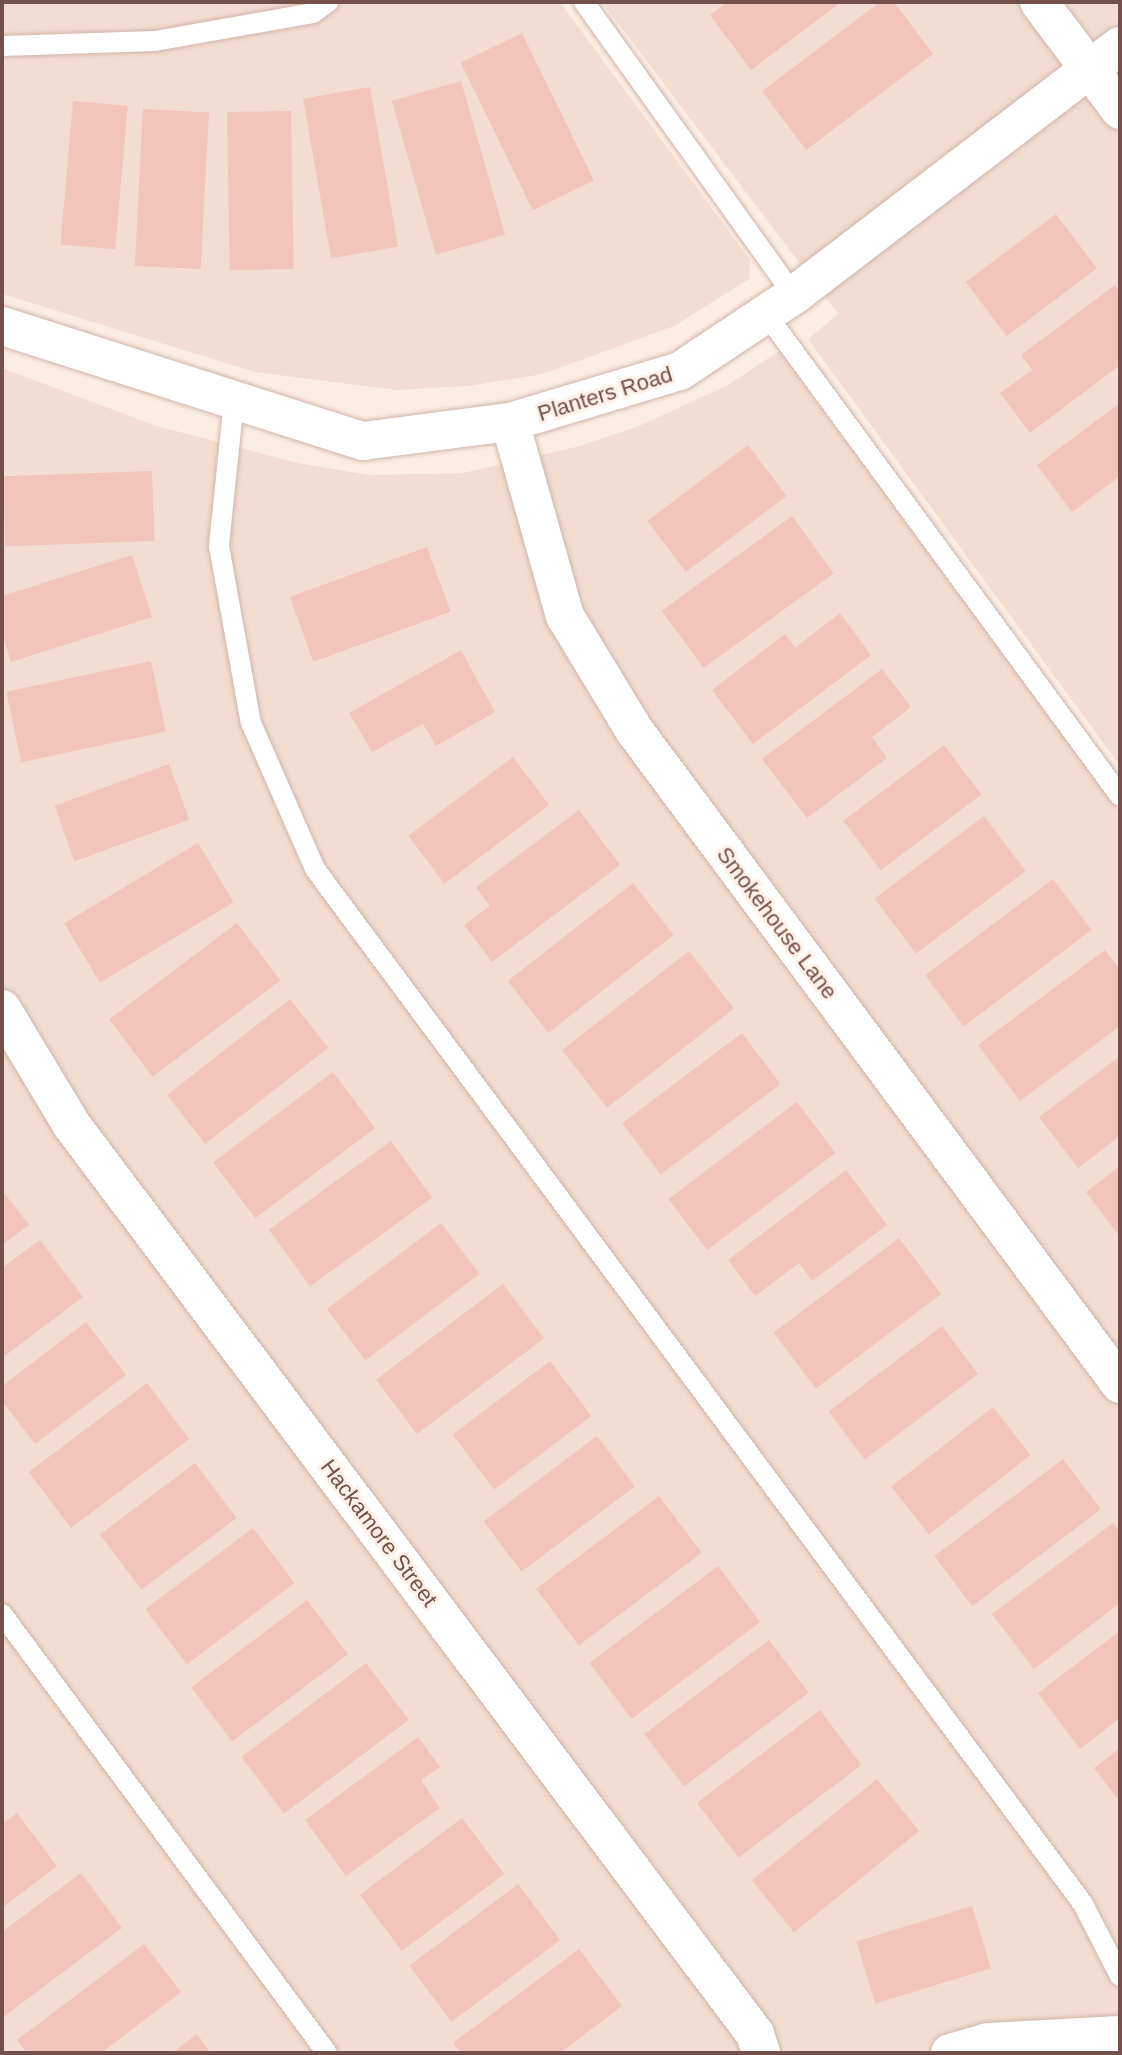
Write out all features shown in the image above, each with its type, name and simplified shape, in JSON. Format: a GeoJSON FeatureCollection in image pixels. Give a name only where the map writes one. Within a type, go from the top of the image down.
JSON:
{"type":"FeatureCollection","features":[{"type":"Feature","properties":{"kind":"street"},"geometry":{"type":"LineString","coordinates":[[1039,2],[1120,110]]}},
{"type":"Feature","properties":{"kind":"street","name":"Planters Road"},"geometry":{"type":"LineString","coordinates":[[2,326],[363,441],[510,422],[680,371],[780,305],[1120,46]]}},
{"type":"Feature","properties":{"kind":"street","name":"Smokehouse Lane"},"geometry":{"type":"LineString","coordinates":[[510,422],[565,616],[634,730],[1120,1384]]}},
{"type":"Feature","properties":{"kind":"street","name":"Hackamore Street"},"geometry":{"type":"LineString","coordinates":[[2,1009],[71,1124],[755,2034],[761,2053]]}},
{"type":"Feature","properties":{"kind":"street"},"geometry":{"type":"LineString","coordinates":[[950,2053],[988,2042],[1120,2035]]}},
{"type":"Feature","properties":{"kind":"lane"},"geometry":{"type":"LineString","coordinates":[[2,46],[155,41],[313,13],[328,2]]}},
{"type":"Feature","properties":{"kind":"lane"},"geometry":{"type":"LineString","coordinates":[[584,2],[780,305],[1120,796]]}},
{"type":"Feature","properties":{"kind":"lane"},"geometry":{"type":"LineString","coordinates":[[234,400],[219,546],[251,723],[315,869],[1083,1904],[1120,1976]]}},
{"type":"Feature","properties":{"kind":"lane"},"geometry":{"type":"LineString","coordinates":[[2,1614],[327,2053]]}},
{"type":"Feature","properties":{"kind":"shaded area"},"geometry":{"type":"Polygon","coordinates":[[[2,2],[560,2],[750,260],[749,279],[674,326],[543,374],[469,386],[397,390],[255,372],[2,294],[2,2]]]}},
{"type":"Feature","properties":{"kind":"shaded area"},"geometry":{"type":"Polygon","coordinates":[[[602,2],[1120,2],[1120,766],[808,339],[838,314],[602,2]]]}},
{"type":"Feature","properties":{"kind":"shaded area"},"geometry":{"type":"Polygon","coordinates":[[[779,351],[1120,813],[1120,2053],[2,2053],[2,368],[157,426],[298,463],[369,475],[463,473],[580,446],[639,426],[728,385],[779,351]]]}},
{"type":"Feature","properties":{"kind":"building"},"geometry":{"type":"Polygon","coordinates":[[[728,2],[841,2],[751,70],[710,15],[728,2]]]}},
{"type":"Feature","properties":{"kind":"building"},"geometry":{"type":"Polygon","coordinates":[[[880,2],[894,2],[933,54],[806,150],[762,91],[880,2]]]}},
{"type":"Feature","properties":{"kind":"building"},"geometry":{"type":"Polygon","coordinates":[[[522,33],[594,180],[533,210],[461,63],[522,33]]]}},
{"type":"Feature","properties":{"kind":"building"},"geometry":{"type":"Polygon","coordinates":[[[461,81],[505,235],[436,255],[392,101],[461,81]]]}},
{"type":"Feature","properties":{"kind":"building"},"geometry":{"type":"Polygon","coordinates":[[[370,87],[398,247],[331,258],[303,99],[370,87]]]}},
{"type":"Feature","properties":{"kind":"building"},"geometry":{"type":"Polygon","coordinates":[[[73,101],[128,106],[115,249],[60,244],[73,101]]]}},
{"type":"Feature","properties":{"kind":"building"},"geometry":{"type":"Polygon","coordinates":[[[143,109],[209,112],[201,269],[135,266],[143,109]]]}},
{"type":"Feature","properties":{"kind":"building"},"geometry":{"type":"Polygon","coordinates":[[[291,111],[294,269],[230,270],[227,112],[291,111]]]}},
{"type":"Feature","properties":{"kind":"building"},"geometry":{"type":"Polygon","coordinates":[[[1056,214],[1097,268],[1007,336],[966,282],[1056,214]]]}},
{"type":"Feature","properties":{"kind":"building"},"geometry":{"type":"Polygon","coordinates":[[[1115,285],[1120,292],[1120,365],[1030,433],[1000,393],[1032,370],[1021,355],[1115,285]]]}},
{"type":"Feature","properties":{"kind":"building"},"geometry":{"type":"Polygon","coordinates":[[[1120,403],[1120,476],[1072,512],[1037,465],[1120,403]]]}},
{"type":"Feature","properties":{"kind":"building"},"geometry":{"type":"Polygon","coordinates":[[[748,445],[787,496],[686,572],[647,521],[748,445]]]}},
{"type":"Feature","properties":{"kind":"building"},"geometry":{"type":"Polygon","coordinates":[[[152,471],[154,541],[6,546],[3,476],[152,471]]]}},
{"type":"Feature","properties":{"kind":"building"},"geometry":{"type":"Polygon","coordinates":[[[792,516],[834,573],[703,668],[662,611],[792,516]]]}},
{"type":"Feature","properties":{"kind":"building"},"geometry":{"type":"Polygon","coordinates":[[[427,547],[451,612],[313,662],[290,597],[427,547]]]}},
{"type":"Feature","properties":{"kind":"building"},"geometry":{"type":"Polygon","coordinates":[[[132,555],[152,617],[11,662],[2,633],[2,596],[132,555]]]}},
{"type":"Feature","properties":{"kind":"building"},"geometry":{"type":"Polygon","coordinates":[[[840,613],[871,655],[753,744],[712,690],[785,634],[795,648],[840,613]]]}},
{"type":"Feature","properties":{"kind":"building"},"geometry":{"type":"Polygon","coordinates":[[[461,650],[495,712],[436,746],[423,724],[372,752],[349,713],[461,650]]]}},
{"type":"Feature","properties":{"kind":"building"},"geometry":{"type":"Polygon","coordinates":[[[151,661],[166,731],[21,762],[6,692],[151,661]]]}},
{"type":"Feature","properties":{"kind":"building"},"geometry":{"type":"Polygon","coordinates":[[[882,669],[911,707],[872,737],[887,758],[807,818],[762,759],[882,669]]]}},
{"type":"Feature","properties":{"kind":"building"},"geometry":{"type":"Polygon","coordinates":[[[944,745],[981,795],[881,870],[843,821],[944,745]]]}},
{"type":"Feature","properties":{"kind":"building"},"geometry":{"type":"Polygon","coordinates":[[[513,757],[549,805],[444,884],[408,836],[513,757]]]}},
{"type":"Feature","properties":{"kind":"building"},"geometry":{"type":"Polygon","coordinates":[[[169,764],[189,819],[75,861],[54,806],[169,764]]]}},
{"type":"Feature","properties":{"kind":"building"},"geometry":{"type":"Polygon","coordinates":[[[579,810],[620,865],[492,962],[464,925],[490,906],[476,887],[579,810]]]}},
{"type":"Feature","properties":{"kind":"building"},"geometry":{"type":"Polygon","coordinates":[[[984,816],[1026,871],[916,954],[875,898],[984,816]]]}},
{"type":"Feature","properties":{"kind":"building"},"geometry":{"type":"Polygon","coordinates":[[[198,843],[234,902],[100,982],[64,923],[198,843]]]}},
{"type":"Feature","properties":{"kind":"building"},"geometry":{"type":"Polygon","coordinates":[[[1053,879],[1092,930],[964,1026],[925,975],[1053,879]]]}},
{"type":"Feature","properties":{"kind":"building"},"geometry":{"type":"Polygon","coordinates":[[[633,883],[674,935],[548,1033],[508,981],[633,883]]]}},
{"type":"Feature","properties":{"kind":"building"},"geometry":{"type":"Polygon","coordinates":[[[237,923],[280,981],[153,1077],[109,1019],[237,923]]]}},
{"type":"Feature","properties":{"kind":"building"},"geometry":{"type":"Polygon","coordinates":[[[1105,950],[1120,970],[1120,1026],[1020,1101],[978,1045],[1105,950]]]}},
{"type":"Feature","properties":{"kind":"building"},"geometry":{"type":"Polygon","coordinates":[[[689,951],[734,1009],[607,1108],[562,1050],[689,951]]]}},
{"type":"Feature","properties":{"kind":"building"},"geometry":{"type":"Polygon","coordinates":[[[290,999],[328,1048],[205,1144],[167,1095],[290,999]]]}},
{"type":"Feature","properties":{"kind":"building"},"geometry":{"type":"Polygon","coordinates":[[[742,1033],[781,1084],[661,1174],[622,1123],[742,1033]]]}},
{"type":"Feature","properties":{"kind":"building"},"geometry":{"type":"Polygon","coordinates":[[[1120,1056],[1120,1136],[1078,1168],[1039,1117],[1120,1056]]]}},
{"type":"Feature","properties":{"kind":"building"},"geometry":{"type":"Polygon","coordinates":[[[333,1072],[375,1128],[255,1218],[213,1162],[333,1072]]]}},
{"type":"Feature","properties":{"kind":"building"},"geometry":{"type":"Polygon","coordinates":[[[797,1102],[836,1153],[707,1250],[668,1199],[797,1102]]]}},
{"type":"Feature","properties":{"kind":"building"},"geometry":{"type":"Polygon","coordinates":[[[391,1141],[432,1198],[310,1286],[269,1230],[391,1141]]]}},
{"type":"Feature","properties":{"kind":"building"},"geometry":{"type":"Polygon","coordinates":[[[1120,1166],[1120,1237],[1086,1192],[1120,1166]]]}},
{"type":"Feature","properties":{"kind":"building"},"geometry":{"type":"Polygon","coordinates":[[[846,1170],[887,1225],[812,1281],[799,1263],[755,1296],[728,1260],[846,1170]]]}},
{"type":"Feature","properties":{"kind":"building"},"geometry":{"type":"Polygon","coordinates":[[[2,1190],[29,1225],[2,1245],[2,1190]]]}},
{"type":"Feature","properties":{"kind":"building"},"geometry":{"type":"Polygon","coordinates":[[[441,1223],[480,1274],[365,1360],[327,1309],[441,1223]]]}},
{"type":"Feature","properties":{"kind":"building"},"geometry":{"type":"Polygon","coordinates":[[[899,1238],[941,1294],[816,1388],[774,1332],[899,1238]]]}},
{"type":"Feature","properties":{"kind":"building"},"geometry":{"type":"Polygon","coordinates":[[[40,1240],[83,1297],[2,1358],[2,1268],[40,1240]]]}},
{"type":"Feature","properties":{"kind":"building"},"geometry":{"type":"Polygon","coordinates":[[[503,1284],[544,1338],[417,1434],[376,1380],[503,1284]]]}},
{"type":"Feature","properties":{"kind":"building"},"geometry":{"type":"Polygon","coordinates":[[[86,1322],[126,1375],[35,1444],[2,1401],[2,1386],[86,1322]]]}},
{"type":"Feature","properties":{"kind":"building"},"geometry":{"type":"Polygon","coordinates":[[[942,1326],[978,1374],[865,1459],[829,1411],[942,1326]]]}},
{"type":"Feature","properties":{"kind":"building"},"geometry":{"type":"Polygon","coordinates":[[[550,1361],[592,1416],[494,1490],[453,1434],[550,1361]]]}},
{"type":"Feature","properties":{"kind":"building"},"geometry":{"type":"Polygon","coordinates":[[[147,1383],[189,1439],[71,1528],[29,1472],[147,1383]]]}},
{"type":"Feature","properties":{"kind":"building"},"geometry":{"type":"Polygon","coordinates":[[[993,1407],[1031,1455],[929,1534],[891,1486],[993,1407]]]}},
{"type":"Feature","properties":{"kind":"building"},"geometry":{"type":"Polygon","coordinates":[[[597,1436],[635,1486],[522,1572],[484,1521],[597,1436]]]}},
{"type":"Feature","properties":{"kind":"building"},"geometry":{"type":"Polygon","coordinates":[[[1063,1459],[1101,1509],[972,1606],[934,1556],[1063,1459]]]}},
{"type":"Feature","properties":{"kind":"building"},"geometry":{"type":"Polygon","coordinates":[[[195,1463],[237,1518],[141,1590],[100,1535],[195,1463]]]}},
{"type":"Feature","properties":{"kind":"building"},"geometry":{"type":"Polygon","coordinates":[[[659,1496],[702,1553],[579,1645],[536,1589],[659,1496]]]}},
{"type":"Feature","properties":{"kind":"building"},"geometry":{"type":"Polygon","coordinates":[[[1113,1523],[1120,1531],[1120,1603],[1034,1669],[992,1614],[1113,1523]]]}},
{"type":"Feature","properties":{"kind":"building"},"geometry":{"type":"Polygon","coordinates":[[[253,1528],[295,1583],[187,1664],[145,1609],[253,1528]]]}},
{"type":"Feature","properties":{"kind":"building"},"geometry":{"type":"Polygon","coordinates":[[[718,1566],[760,1622],[632,1719],[589,1663],[718,1566]]]}},
{"type":"Feature","properties":{"kind":"building"},"geometry":{"type":"Polygon","coordinates":[[[307,1600],[348,1654],[232,1742],[191,1687],[307,1600]]]}},
{"type":"Feature","properties":{"kind":"building"},"geometry":{"type":"Polygon","coordinates":[[[1120,1631],[1120,1718],[1080,1749],[1038,1693],[1120,1631]]]}},
{"type":"Feature","properties":{"kind":"building"},"geometry":{"type":"Polygon","coordinates":[[[769,1640],[809,1693],[684,1787],[644,1734],[769,1640]]]}},
{"type":"Feature","properties":{"kind":"building"},"geometry":{"type":"Polygon","coordinates":[[[366,1663],[409,1720],[284,1814],[241,1757],[366,1663]]]}},
{"type":"Feature","properties":{"kind":"building"},"geometry":{"type":"Polygon","coordinates":[[[820,1710],[862,1765],[739,1858],[697,1803],[820,1710]]]}},
{"type":"Feature","properties":{"kind":"building"},"geometry":{"type":"Polygon","coordinates":[[[418,1737],[440,1767],[421,1780],[440,1808],[346,1876],[305,1820],[418,1737]]]}},
{"type":"Feature","properties":{"kind":"building"},"geometry":{"type":"Polygon","coordinates":[[[1120,1748],[1120,1802],[1094,1768],[1120,1748]]]}},
{"type":"Feature","properties":{"kind":"building"},"geometry":{"type":"Polygon","coordinates":[[[877,1779],[919,1831],[794,1932],[752,1880],[877,1779]]]}},
{"type":"Feature","properties":{"kind":"building"},"geometry":{"type":"Polygon","coordinates":[[[17,1813],[57,1866],[2,1908],[2,1824],[17,1813]]]}},
{"type":"Feature","properties":{"kind":"building"},"geometry":{"type":"Polygon","coordinates":[[[462,1818],[504,1874],[402,1951],[360,1895],[462,1818]]]}},
{"type":"Feature","properties":{"kind":"building"},"geometry":{"type":"Polygon","coordinates":[[[81,1873],[122,1928],[2,2018],[2,1932],[81,1873]]]}},
{"type":"Feature","properties":{"kind":"building"},"geometry":{"type":"Polygon","coordinates":[[[518,1884],[560,1940],[452,2022],[409,1966],[518,1884]]]}},
{"type":"Feature","properties":{"kind":"building"},"geometry":{"type":"Polygon","coordinates":[[[972,1906],[991,1968],[875,2004],[856,1941],[972,1906]]]}},
{"type":"Feature","properties":{"kind":"building"},"geometry":{"type":"Polygon","coordinates":[[[144,1944],[181,1992],[101,2053],[27,2053],[17,2040],[144,1944]]]}},
{"type":"Feature","properties":{"kind":"building"},"geometry":{"type":"Polygon","coordinates":[[[579,1949],[622,2006],[560,2053],[461,2053],[453,2043],[579,1949]]]}},
{"type":"Feature","properties":{"kind":"building"},"geometry":{"type":"Polygon","coordinates":[[[197,2034],[211,2053],[172,2053],[197,2034]]]}}]}
